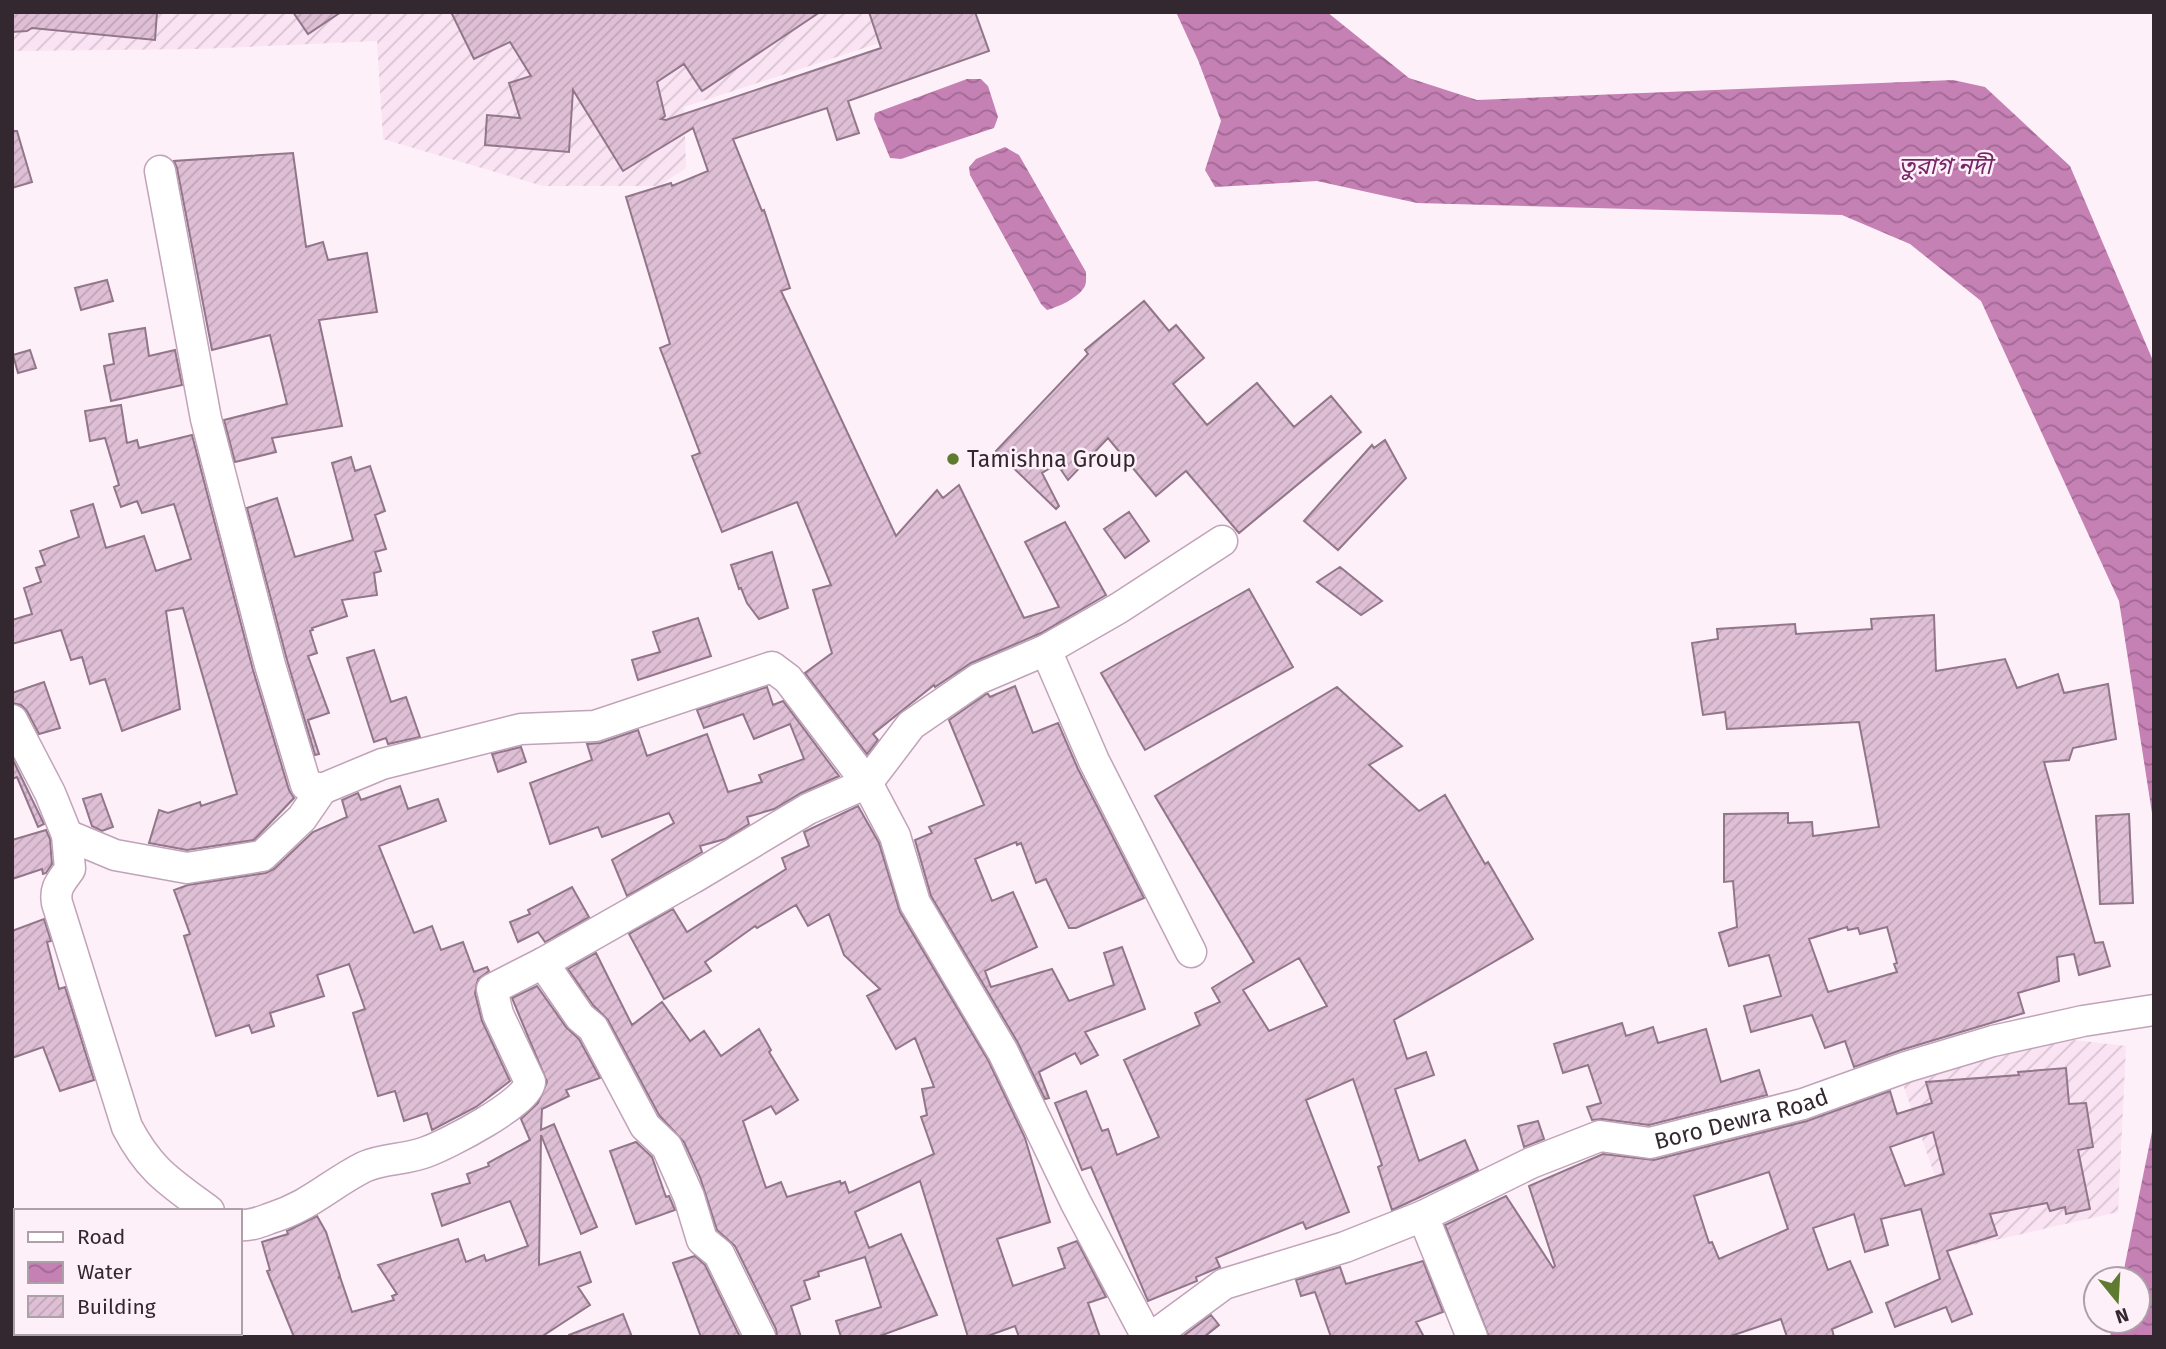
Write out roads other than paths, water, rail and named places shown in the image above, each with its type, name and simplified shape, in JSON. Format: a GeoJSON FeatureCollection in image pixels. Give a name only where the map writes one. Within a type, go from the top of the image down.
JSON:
{"type":"FeatureCollection","features":[{"type":"Feature","properties":{"kind":"street"},"geometry":{"type":"LineString","coordinates":[[160,171],[206,419],[270,665],[306,785],[322,789]]}},
{"type":"Feature","properties":{"kind":"street"},"geometry":{"type":"LineString","coordinates":[[242,1225],[289,1213],[318,1198],[365,1167],[390,1158],[425,1153],[477,1127],[525,1092],[530,1082],[498,1014],[492,989],[693,878],[808,809],[867,783],[911,725],[978,679],[1046,650],[1119,608],[1222,541]]}},
{"type":"Feature","properties":{"kind":"street"},"geometry":{"type":"LineString","coordinates":[[1046,650],[1094,761],[1191,952]]}},
{"type":"Feature","properties":{"kind":"street"},"geometry":{"type":"LineString","coordinates":[[67,835],[115,855],[187,869],[262,856],[302,818],[322,789],[382,764],[521,729],[595,726],[772,667],[788,679],[867,783],[895,836],[915,903],[1003,1052],[1076,1203],[1150,1337]]}},
{"type":"Feature","properties":{"kind":"street"},"geometry":{"type":"LineString","coordinates":[[12,720],[50,793],[67,835],[70,869],[59,883],[55,894],[127,1127],[141,1153],[157,1172],[206,1209]]}},
{"type":"Feature","properties":{"kind":"street"},"geometry":{"type":"LineString","coordinates":[[543,963],[580,1017],[593,1028],[645,1126],[667,1147],[689,1197],[702,1240],[719,1254],[760,1337]]}},
{"type":"Feature","properties":{"kind":"street","name":"Boro Dewra Road"},"geometry":{"type":"LineString","coordinates":[[1150,1337],[1224,1284],[1345,1247],[1423,1216],[1531,1163],[1600,1136],[1650,1143],[1803,1104],[1906,1066],[1993,1041],[2083,1021],[2154,1010]]}},
{"type":"Feature","properties":{"kind":"street"},"geometry":{"type":"LineString","coordinates":[[1423,1216],[1472,1337]]}},
{"type":"Feature","properties":{"kind":"water","name":"তুরাগ নদী"},"geometry":{"type":"Polygon","coordinates":[[[1176,12],[1327,12],[1409,78],[1477,100],[1953,80],[1985,87],[2070,166],[2154,363],[2154,826],[2119,601],[1981,301],[1910,244],[1842,215],[1417,203],[1317,181],[1215,187],[1205,170],[1221,121],[1176,12]]]}},
{"type":"Feature","properties":{"kind":"water"},"geometry":{"type":"Polygon","coordinates":[[[967,79],[981,79],[988,86],[998,117],[994,128],[901,159],[890,158],[874,119],[875,113],[967,79]]]}},
{"type":"Feature","properties":{"kind":"water"},"geometry":{"type":"Polygon","coordinates":[[[1005,147],[1019,155],[1086,272],[1085,286],[1080,293],[1047,310],[1041,304],[970,175],[969,167],[976,159],[1005,147]]]}},
{"type":"Feature","properties":{"kind":"water"},"geometry":{"type":"Polygon","coordinates":[[[2154,1122],[2154,1337],[2110,1337],[2152,1335],[2152,1265],[2125,1265],[2154,1122]]]}},
{"type":"Feature","properties":{"kind":"place","name":"Tamishna Group"},"geometry":{"type":"Point","coordinates":[953,459]}}]}
